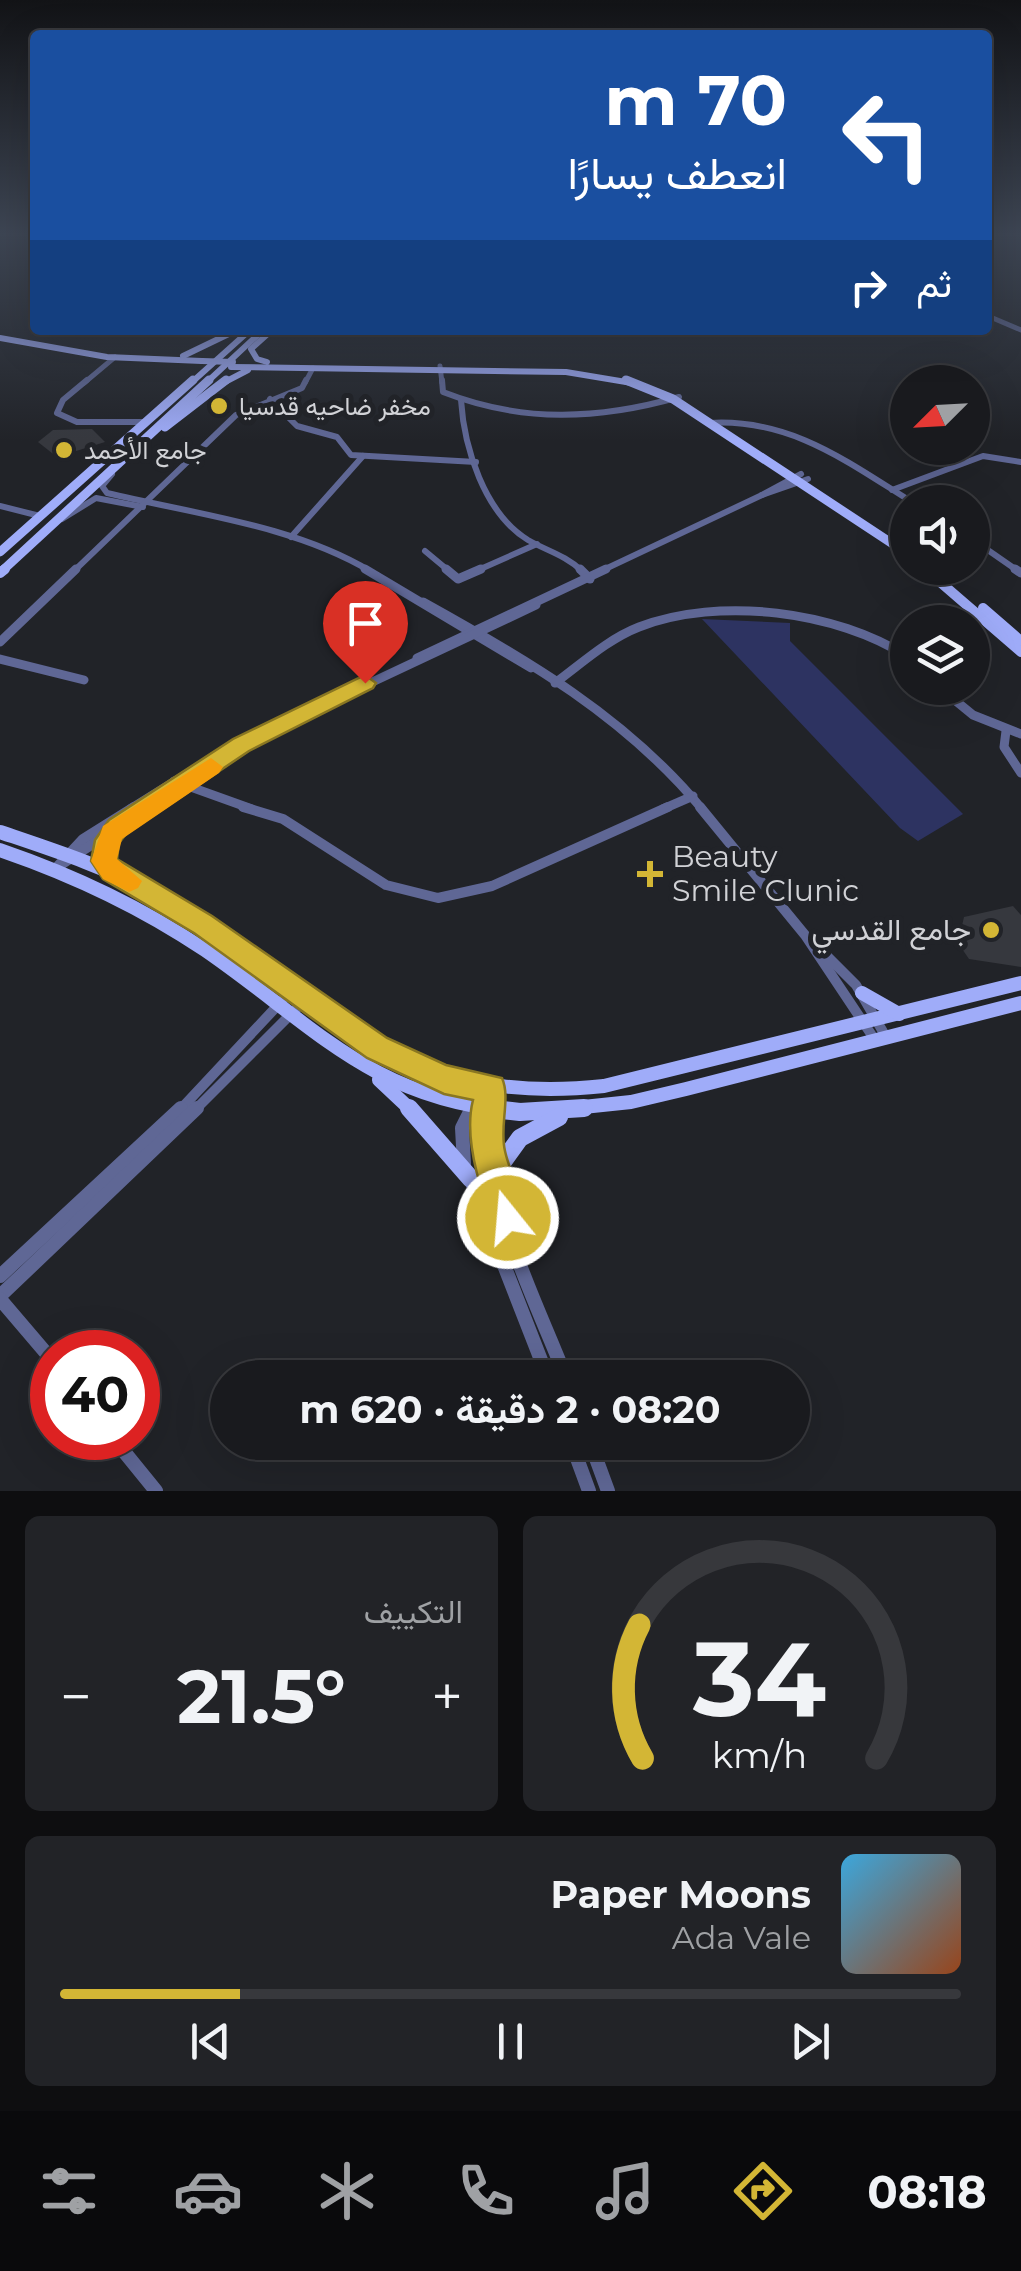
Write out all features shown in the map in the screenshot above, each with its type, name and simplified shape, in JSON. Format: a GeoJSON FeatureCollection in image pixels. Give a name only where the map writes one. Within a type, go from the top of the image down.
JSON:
{"type":"FeatureCollection","features":[{"type":"Feature","properties":{"kind":"main road"},"geometry":{"type":"LineString","coordinates":[[158,359],[199,352],[228,335]]}},
{"type":"Feature","properties":{"kind":"main road"},"geometry":{"type":"LineString","coordinates":[[0,552],[244,335]]}},
{"type":"Feature","properties":{"kind":"main road"},"geometry":{"type":"LineString","coordinates":[[0,573],[258,335]]}},
{"type":"Feature","properties":{"kind":"main road"},"geometry":{"type":"LineString","coordinates":[[264,365],[251,349],[266,335]]}},
{"type":"Feature","properties":{"kind":"main road"},"geometry":{"type":"LineString","coordinates":[[0,340],[108,360],[549,370],[614,378],[676,398],[890,535]]}},
{"type":"Feature","properties":{"kind":"main road"},"geometry":{"type":"LineString","coordinates":[[108,360],[202,363]]}},
{"type":"Feature","properties":{"kind":"main road"},"geometry":{"type":"LineString","coordinates":[[136,446],[229,378],[264,365],[440,367]]}},
{"type":"Feature","properties":{"kind":"main road"},"geometry":{"type":"LineString","coordinates":[[801,478],[890,541]]}},
{"type":"Feature","properties":{"kind":"main road"},"geometry":{"type":"LineString","coordinates":[[944,585],[1021,652]]}},
{"type":"Feature","properties":{"kind":"main road"},"geometry":{"type":"LineString","coordinates":[[955,585],[1021,641]]}},
{"type":"Feature","properties":{"kind":"main road"},"geometry":{"type":"LineString","coordinates":[[112,872],[103,854],[118,827]]}},
{"type":"Feature","properties":{"kind":"main road"},"geometry":{"type":"LineString","coordinates":[[0,832],[71,855],[158,895],[409,1066],[487,1088],[543,1092],[604,1086],[1019,986]]}},
{"type":"Feature","properties":{"kind":"main road"},"geometry":{"type":"LineString","coordinates":[[0,850],[56,868],[190,940],[364,1068],[419,1118],[470,1179]]}},
{"type":"Feature","properties":{"kind":"main road"},"geometry":{"type":"LineString","coordinates":[[862,993],[899,1014]]}},
{"type":"Feature","properties":{"kind":"main road"},"geometry":{"type":"LineString","coordinates":[[494,1174],[514,1141],[526,1130],[571,1112],[639,1100],[1021,1002]]}},
{"type":"Feature","properties":{"kind":"main road"},"geometry":{"type":"LineString","coordinates":[[364,1068],[438,1099],[480,1107],[571,1112]]}},
{"type":"Feature","properties":{"kind":"street"},"geometry":{"type":"LineString","coordinates":[[992,318],[1021,330]]}},
{"type":"Feature","properties":{"kind":"street"},"geometry":{"type":"LineString","coordinates":[[108,360],[53,404],[54,420],[66,426],[135,431]]}},
{"type":"Feature","properties":{"kind":"street"},"geometry":{"type":"LineString","coordinates":[[440,367],[440,389],[462,400],[503,410],[596,417],[676,398]]}},
{"type":"Feature","properties":{"kind":"street"},"geometry":{"type":"LineString","coordinates":[[0,642],[236,415],[302,388],[313,368]]}},
{"type":"Feature","properties":{"kind":"street"},"geometry":{"type":"LineString","coordinates":[[76,387],[57,409],[65,420],[146,422]]}},
{"type":"Feature","properties":{"kind":"street"},"geometry":{"type":"LineString","coordinates":[[270,399],[298,426],[334,436],[348,453],[476,462]]}},
{"type":"Feature","properties":{"kind":"street"},"geometry":{"type":"LineString","coordinates":[[462,400],[462,420],[476,462],[508,522],[536,544],[559,552],[590,578]]}},
{"type":"Feature","properties":{"kind":"street"},"geometry":{"type":"LineString","coordinates":[[714,422],[782,426],[890,489]]}},
{"type":"Feature","properties":{"kind":"street"},"geometry":{"type":"LineString","coordinates":[[291,538],[363,456]]}},
{"type":"Feature","properties":{"kind":"street"},"geometry":{"type":"LineString","coordinates":[[906,485],[984,456],[1021,462]]}},
{"type":"Feature","properties":{"kind":"street"},"geometry":{"type":"LineString","coordinates":[[104,496],[102,486],[118,463]]}},
{"type":"Feature","properties":{"kind":"street"},"geometry":{"type":"LineString","coordinates":[[56,868],[177,783],[241,745],[801,478]]}},
{"type":"Feature","properties":{"kind":"street"},"geometry":{"type":"LineString","coordinates":[[58,521],[86,502],[104,496],[291,538],[359,563],[534,669],[640,742],[693,796],[805,935],[880,1038]]}},
{"type":"Feature","properties":{"kind":"street"},"geometry":{"type":"LineString","coordinates":[[0,506],[40,516]]}},
{"type":"Feature","properties":{"kind":"street"},"geometry":{"type":"LineString","coordinates":[[426,551],[458,579],[536,544]]}},
{"type":"Feature","properties":{"kind":"street"},"geometry":{"type":"LineString","coordinates":[[990,551],[1021,573]]}},
{"type":"Feature","properties":{"kind":"street"},"geometry":{"type":"LineString","coordinates":[[556,683],[623,635],[681,617],[831,621],[868,632],[890,645]]}},
{"type":"Feature","properties":{"kind":"street"},"geometry":{"type":"LineString","coordinates":[[0,659],[84,680]]}},
{"type":"Feature","properties":{"kind":"street"},"geometry":{"type":"LineString","coordinates":[[961,705],[1006,731],[1021,734]]}},
{"type":"Feature","properties":{"kind":"street"},"geometry":{"type":"LineString","coordinates":[[1006,731],[1004,747],[1021,773]]}},
{"type":"Feature","properties":{"kind":"street"},"geometry":{"type":"LineString","coordinates":[[177,783],[284,819],[386,885],[438,898],[492,886],[693,796]]}},
{"type":"Feature","properties":{"kind":"street"},"geometry":{"type":"LineString","coordinates":[[71,855],[118,827],[177,783]]}},
{"type":"Feature","properties":{"kind":"street"},"geometry":{"type":"LineString","coordinates":[[805,935],[862,993],[870,1021]]}},
{"type":"Feature","properties":{"kind":"street"},"geometry":{"type":"LineString","coordinates":[[30,1334],[0,1298],[60,1232],[167,1131],[300,994]]}},
{"type":"Feature","properties":{"kind":"street"},"geometry":{"type":"LineString","coordinates":[[487,1088],[460,1141],[470,1179],[492,1224],[541,1360]]}},
{"type":"Feature","properties":{"kind":"street"},"geometry":{"type":"LineString","coordinates":[[480,1107],[494,1174],[560,1360]]}},
{"type":"Feature","properties":{"kind":"street"},"geometry":{"type":"LineString","coordinates":[[470,1179],[494,1174]]}},
{"type":"Feature","properties":{"kind":"street"},"geometry":{"type":"LineString","coordinates":[[0,1276],[60,1232]]}},
{"type":"Feature","properties":{"kind":"street"},"geometry":{"type":"LineString","coordinates":[[131,1460],[156,1491]]}},
{"type":"Feature","properties":{"kind":"street"},"geometry":{"type":"LineString","coordinates":[[578,1460],[589,1491]]}},
{"type":"Feature","properties":{"kind":"street"},"geometry":{"type":"LineString","coordinates":[[597,1460],[608,1491]]}},
{"type":"Feature","properties":{"kind":"shaded area"},"geometry":{"type":"Polygon","coordinates":[[[702,619],[790,623],[790,641],[963,814],[918,841],[900,828],[702,619]]]}},
{"type":"Feature","properties":{"kind":"building","name":"جامع الأحمد"},"geometry":{"type":"Polygon","coordinates":[[[92,429],[105,442],[57,457],[38,442],[53,430],[92,429]]]}},
{"type":"Feature","properties":{"kind":"building","name":"جامع القدسي"},"geometry":{"type":"Polygon","coordinates":[[[1013,906],[1021,915],[1021,967],[969,959],[958,943],[964,917],[1013,906]]]}},
{"type":"Feature","properties":{"kind":"slow traffic"},"geometry":{"type":"LineString","coordinates":[[129,881],[112,872],[104,861],[104,847],[112,833],[211,767]]}},
{"type":"Feature","properties":{"kind":"place","name":"مخفر ضاحيه قدسيا"},"geometry":{"type":"Point","coordinates":[219,406]}},
{"type":"Feature","properties":{"kind":"place","name":"جامع الأحمد"},"geometry":{"type":"Point","coordinates":[64,450]}},
{"type":"Feature","properties":{"kind":"place","name":"Beauty Smile Clunic"},"geometry":{"type":"Point","coordinates":[650,874]}},
{"type":"Feature","properties":{"kind":"place","name":"جامع القدسي"},"geometry":{"type":"Point","coordinates":[991,930]}},
{"type":"Feature","properties":{"kind":"route"},"geometry":{"type":"LineString","coordinates":[[365,683],[241,745],[118,827],[104,847],[104,861],[112,872],[203,924],[377,1048],[444,1080],[492,1088],[486,1108],[488,1148],[508,1218]]}}]}
